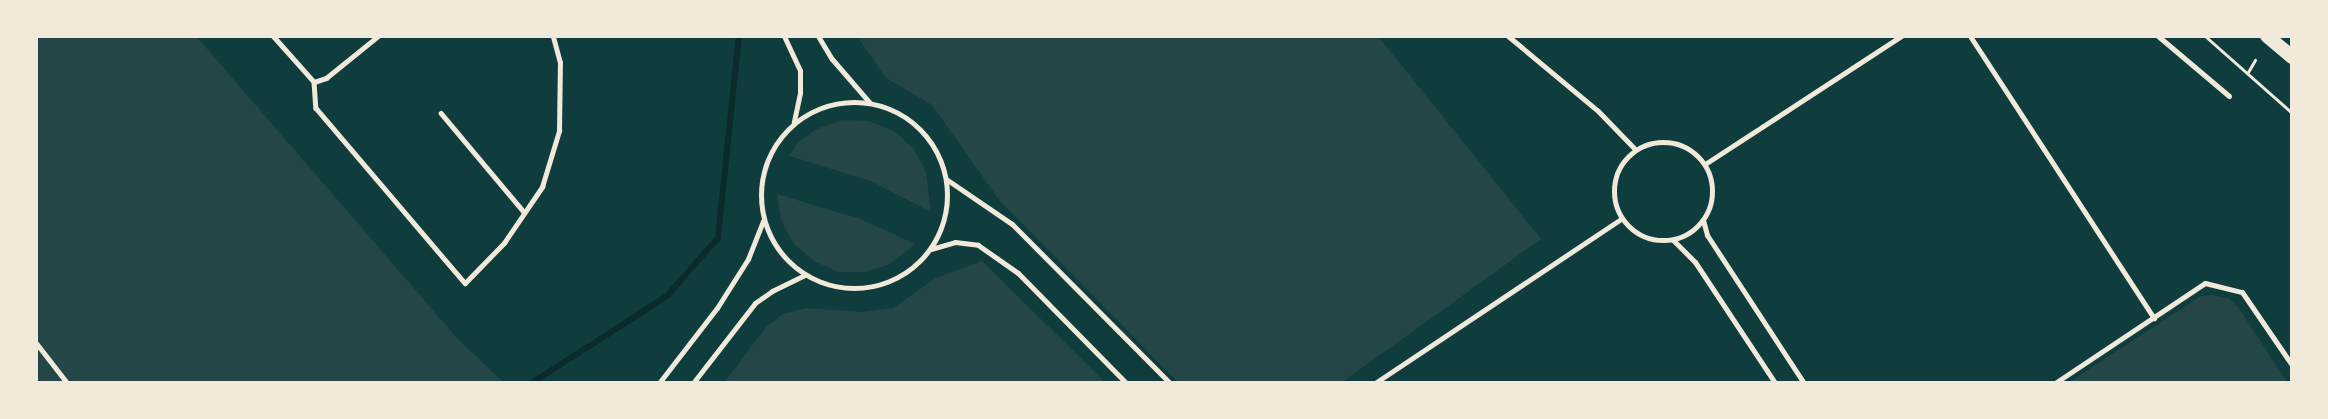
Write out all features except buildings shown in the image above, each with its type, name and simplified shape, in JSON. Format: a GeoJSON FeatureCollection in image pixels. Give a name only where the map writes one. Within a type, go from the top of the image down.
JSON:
{"type":"FeatureCollection","features":[{"type":"Feature","properties":{"kind":"highway"},"geometry":{"type":"LineString","coordinates":[[2267,36],[2292,57]]}},
{"type":"Feature","properties":{"kind":"street"},"geometry":{"type":"LineString","coordinates":[[273,36],[314,82],[316,108],[466,283],[504,243],[542,187],[559,131],[560,63],[553,36]]}},
{"type":"Feature","properties":{"kind":"street"},"geometry":{"type":"LineString","coordinates":[[314,82],[326,78],[378,36]]}},
{"type":"Feature","properties":{"kind":"street"},"geometry":{"type":"LineString","coordinates":[[784,36],[800,71],[800,93],[794,122]]}},
{"type":"Feature","properties":{"kind":"street"},"geometry":{"type":"LineString","coordinates":[[818,36],[832,59],[870,103]]}},
{"type":"Feature","properties":{"kind":"street"},"geometry":{"type":"LineString","coordinates":[[1508,36],[1598,111],[1635,150]]}},
{"type":"Feature","properties":{"kind":"street"},"geometry":{"type":"LineString","coordinates":[[1705,164],[1900,36]]}},
{"type":"Feature","properties":{"kind":"street"},"geometry":{"type":"LineString","coordinates":[[1970,36],[2154,318]]}},
{"type":"Feature","properties":{"kind":"street"},"geometry":{"type":"LineString","coordinates":[[2158,36],[2230,96]]}},
{"type":"Feature","properties":{"kind":"street"},"geometry":{"type":"LineString","coordinates":[[870,103],[910,120],[936,150],[946,179],[947,209],[931,249],[920,262],[891,282],[858,289],[828,286],[805,276],[793,267],[770,237],[763,220],[762,175],[777,140],[794,122],[829,105],[870,103]]}},
{"type":"Feature","properties":{"kind":"street"},"geometry":{"type":"LineString","coordinates":[[441,113],[524,212]]}},
{"type":"Feature","properties":{"kind":"street"},"geometry":{"type":"LineString","coordinates":[[1654,142],[1672,142],[1691,150],[1705,164],[1712,181],[1713,195],[1703,220],[1687,235],[1673,240],[1657,240],[1641,236],[1621,219],[1613,187],[1620,165],[1635,150],[1654,142]]}},
{"type":"Feature","properties":{"kind":"street"},"geometry":{"type":"LineString","coordinates":[[946,179],[1012,224],[1170,383]]}},
{"type":"Feature","properties":{"kind":"street"},"geometry":{"type":"LineString","coordinates":[[1376,382],[1621,219]]}},
{"type":"Feature","properties":{"kind":"street"},"geometry":{"type":"LineString","coordinates":[[659,383],[717,308],[748,259],[763,220]]}},
{"type":"Feature","properties":{"kind":"street"},"geometry":{"type":"LineString","coordinates":[[1703,220],[1707,235],[1804,383]]}},
{"type":"Feature","properties":{"kind":"street"},"geometry":{"type":"LineString","coordinates":[[1673,240],[1695,262],[1775,383]]}},
{"type":"Feature","properties":{"kind":"street"},"geometry":{"type":"LineString","coordinates":[[931,249],[955,242],[978,245],[1018,273],[1126,383]]}},
{"type":"Feature","properties":{"kind":"street"},"geometry":{"type":"LineString","coordinates":[[693,383],[755,303],[772,290],[805,276]]}},
{"type":"Feature","properties":{"kind":"street"},"geometry":{"type":"LineString","coordinates":[[2055,383],[2205,284],[2242,292],[2292,365]]}},
{"type":"Feature","properties":{"kind":"street"},"geometry":{"type":"LineString","coordinates":[[36,343],[67,383]]}},
{"type":"Feature","properties":{"kind":"path"},"geometry":{"type":"LineString","coordinates":[[2205,36],[2248,72],[2292,113]]}},
{"type":"Feature","properties":{"kind":"path"},"geometry":{"type":"LineString","coordinates":[[2248,72],[2255,60]]}},
{"type":"Feature","properties":{"kind":"shaded area"},"geometry":{"type":"Polygon","coordinates":[[[36,36],[196,36],[456,337],[504,383],[36,383],[36,36]]]}},
{"type":"Feature","properties":{"kind":"shaded area"},"geometry":{"type":"Polygon","coordinates":[[[857,36],[1378,36],[1541,239],[1341,383],[1179,383],[1000,201],[932,105],[886,78],[857,36]]]}},
{"type":"Feature","properties":{"kind":"shaded area"},"geometry":{"type":"Polygon","coordinates":[[[843,120],[869,121],[894,131],[914,149],[926,172],[931,212],[871,181],[789,156],[798,142],[817,129],[843,120]]]}},
{"type":"Feature","properties":{"kind":"shaded area"},"geometry":{"type":"Polygon","coordinates":[[[777,194],[860,219],[915,244],[890,264],[865,272],[838,272],[814,261],[794,244],[781,220],[777,194]]]}},
{"type":"Feature","properties":{"kind":"shaded area"},"geometry":{"type":"Polygon","coordinates":[[[982,261],[1106,383],[724,383],[766,327],[783,314],[806,308],[861,312],[893,308],[936,278],[982,261]]]}},
{"type":"Feature","properties":{"kind":"shaded area"},"geometry":{"type":"Polygon","coordinates":[[[2212,295],[2229,299],[2238,307],[2288,383],[2068,383],[2201,296],[2212,295]]]}},
{"type":"Feature","properties":{"kind":"waterway"},"geometry":{"type":"LineString","coordinates":[[532,383],[667,296],[718,238],[739,36]]}}]}
